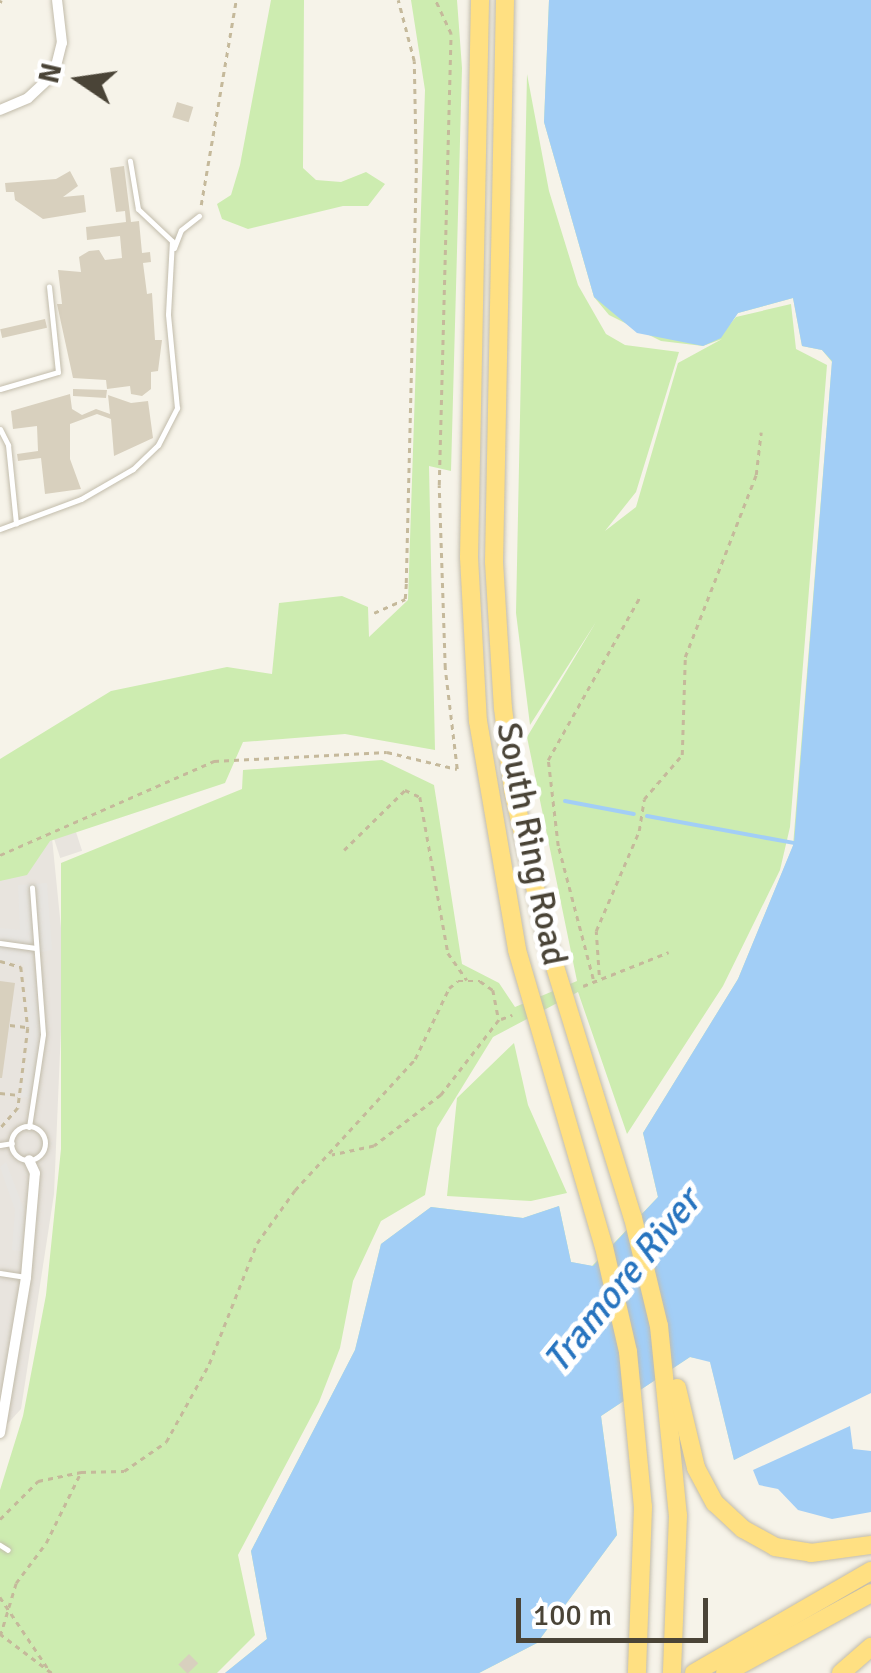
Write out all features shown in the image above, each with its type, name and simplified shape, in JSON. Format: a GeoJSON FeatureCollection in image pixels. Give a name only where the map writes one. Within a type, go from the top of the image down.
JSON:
{"type":"FeatureCollection","features":[{"type":"Feature","properties":{"kind":"highway","name":"South Ring Road"},"geometry":{"type":"LineString","coordinates":[[480,0],[469,558],[478,721],[516,950],[604,1247],[635,1406],[643,1542],[637,1673]]}},
{"type":"Feature","properties":{"kind":"highway","name":"South Ring Road"},"geometry":{"type":"LineString","coordinates":[[505,0],[494,562],[503,708],[544,929],[633,1218],[669,1372]]}},
{"type":"Feature","properties":{"kind":"highway"},"geometry":{"type":"LineString","coordinates":[[669,1372],[696,1468],[729,1516],[774,1546],[811,1553],[871,1545]]}},
{"type":"Feature","properties":{"kind":"highway"},"geometry":{"type":"LineString","coordinates":[[669,1372],[678,1514],[672,1673]]}},
{"type":"Feature","properties":{"kind":"highway"},"geometry":{"type":"LineString","coordinates":[[696,1672],[871,1571]]}},
{"type":"Feature","properties":{"kind":"highway"},"geometry":{"type":"LineString","coordinates":[[725,1673],[871,1594]]}},
{"type":"Feature","properties":{"kind":"highway"},"geometry":{"type":"LineString","coordinates":[[841,1673],[871,1647]]}},
{"type":"Feature","properties":{"kind":"street"},"geometry":{"type":"LineString","coordinates":[[0,110],[28,98],[54,74],[62,43],[58,0]]}},
{"type":"Feature","properties":{"kind":"street"},"geometry":{"type":"LineString","coordinates":[[0,1433],[26,1277],[35,1173],[29,1160]]}},
{"type":"Feature","properties":{"kind":"lane"},"geometry":{"type":"LineString","coordinates":[[130,161],[138,208],[167,233],[173,251]]}},
{"type":"Feature","properties":{"kind":"lane"},"geometry":{"type":"LineString","coordinates":[[0,529],[126,474],[171,425],[178,399],[168,314],[173,251],[181,230],[199,216]]}},
{"type":"Feature","properties":{"kind":"lane"},"geometry":{"type":"LineString","coordinates":[[0,389],[58,372],[49,286]]}},
{"type":"Feature","properties":{"kind":"lane"},"geometry":{"type":"LineString","coordinates":[[0,429],[8,445],[16,524]]}},
{"type":"Feature","properties":{"kind":"lane"},"geometry":{"type":"LineString","coordinates":[[0,1144],[12,1143],[29,1126],[43,1034],[32,888]]}},
{"type":"Feature","properties":{"kind":"lane"},"geometry":{"type":"LineString","coordinates":[[0,943],[36,948]]}},
{"type":"Feature","properties":{"kind":"lane"},"geometry":{"type":"LineString","coordinates":[[12,1143],[18,1157],[29,1160],[43,1152],[44,1140],[29,1126]]}},
{"type":"Feature","properties":{"kind":"lane"},"geometry":{"type":"LineString","coordinates":[[0,1273],[26,1277]]}},
{"type":"Feature","properties":{"kind":"lane"},"geometry":{"type":"LineString","coordinates":[[0,1546],[8,1550]]}},
{"type":"Feature","properties":{"kind":"path"},"geometry":{"type":"LineString","coordinates":[[199,216],[236,0]]}},
{"type":"Feature","properties":{"kind":"path"},"geometry":{"type":"LineString","coordinates":[[374,613],[405,599],[406,583],[416,164],[414,61],[398,0]]}},
{"type":"Feature","properties":{"kind":"path"},"geometry":{"type":"LineString","coordinates":[[0,855],[214,762],[387,752],[457,769],[442,628],[439,485],[451,34],[436,0]]}},
{"type":"Feature","properties":{"kind":"path"},"geometry":{"type":"LineString","coordinates":[[599,975],[596,931],[639,831],[644,799],[682,756],[685,657],[756,474],[762,432]]}},
{"type":"Feature","properties":{"kind":"path"},"geometry":{"type":"LineString","coordinates":[[593,979],[558,846],[548,760],[640,595]]}},
{"type":"Feature","properties":{"kind":"path"},"geometry":{"type":"LineString","coordinates":[[344,850],[405,790],[420,797],[448,953],[468,981],[493,990],[500,1020]]}},
{"type":"Feature","properties":{"kind":"path"},"geometry":{"type":"LineString","coordinates":[[583,986],[599,975],[669,952]]}},
{"type":"Feature","properties":{"kind":"path"},"geometry":{"type":"LineString","coordinates":[[0,962],[21,967],[28,1028],[14,1117],[0,1130]]}},
{"type":"Feature","properties":{"kind":"path"},"geometry":{"type":"LineString","coordinates":[[0,1520],[38,1481],[81,1472],[124,1470],[166,1442],[209,1364],[257,1243],[294,1190],[332,1155],[415,1059],[449,988],[468,981]]}},
{"type":"Feature","properties":{"kind":"path"},"geometry":{"type":"LineString","coordinates":[[332,1155],[374,1146],[441,1095],[500,1020],[512,1015]]}},
{"type":"Feature","properties":{"kind":"path"},"geometry":{"type":"LineString","coordinates":[[10,1025],[28,1028]]}},
{"type":"Feature","properties":{"kind":"path"},"geometry":{"type":"LineString","coordinates":[[0,1093],[19,1095]]}},
{"type":"Feature","properties":{"kind":"path"},"geometry":{"type":"LineString","coordinates":[[0,1597],[9,1606],[51,1673],[0,1635],[9,1606],[81,1472]]}},
{"type":"Feature","properties":{"kind":"shaded area"},"geometry":{"type":"Polygon","coordinates":[[[75,829],[82,851],[60,858],[53,836],[75,829]]]}},
{"type":"Feature","properties":{"kind":"shaded area"},"geometry":{"type":"Polygon","coordinates":[[[52,838],[64,958],[54,1194],[21,1409],[0,1432],[0,860],[52,838]]]}},
{"type":"Feature","properties":{"kind":"shaded area"},"geometry":{"type":"Polygon","coordinates":[[[47,883],[52,950],[33,953],[41,1036],[33,1098],[21,1097],[30,1032],[24,964],[0,960],[0,928],[20,930],[18,885],[47,883]]]}},
{"type":"Feature","properties":{"kind":"shaded area"},"geometry":{"type":"Polygon","coordinates":[[[6,1162],[24,1210],[22,1251],[12,1250],[15,1210],[0,1167],[6,1162]]]}},
{"type":"Feature","properties":{"kind":"green space"},"geometry":{"type":"Polygon","coordinates":[[[271,0],[304,0],[303,168],[316,180],[341,182],[366,172],[385,184],[368,206],[343,206],[248,229],[222,219],[217,204],[231,195],[240,165],[271,0]]]}},
{"type":"Feature","properties":{"kind":"green space"},"geometry":{"type":"Polygon","coordinates":[[[411,0],[457,0],[462,68],[451,471],[429,466],[435,750],[345,734],[243,742],[225,783],[50,841],[27,875],[0,881],[0,759],[111,691],[227,667],[272,674],[279,603],[342,596],[368,607],[369,637],[408,600],[425,90],[411,0]]]}},
{"type":"Feature","properties":{"kind":"green space"},"geometry":{"type":"Polygon","coordinates":[[[549,0],[871,0],[871,1387],[734,1460],[710,1361],[690,1357],[601,1416],[617,1535],[537,1643],[479,1673],[225,1673],[267,1639],[251,1551],[355,1350],[381,1244],[431,1207],[523,1218],[559,1206],[571,1262],[592,1266],[658,1197],[643,1133],[738,979],[793,846],[832,362],[822,350],[802,346],[793,298],[738,313],[724,331],[736,317],[791,304],[796,349],[827,365],[790,827],[780,870],[723,986],[627,1134],[578,992],[493,1037],[437,1128],[425,1195],[381,1221],[353,1281],[340,1348],[319,1402],[238,1555],[255,1635],[217,1673],[0,1673],[0,1490],[23,1416],[46,1295],[61,1149],[61,863],[242,789],[243,770],[382,760],[434,785],[462,964],[499,983],[515,1007],[577,981],[527,737],[596,622],[530,725],[516,613],[527,74],[549,191],[578,285],[606,334],[625,345],[679,352],[636,492],[605,531],[636,507],[678,363],[722,339],[703,346],[661,341],[609,315],[594,297],[544,122],[549,0]]]}},
{"type":"Feature","properties":{"kind":"green space"},"geometry":{"type":"Polygon","coordinates":[[[514,1043],[528,1105],[567,1193],[531,1201],[447,1196],[457,1098],[514,1043]]]}},
{"type":"Feature","properties":{"kind":"water","name":"Tramore River"},"geometry":{"type":"Polygon","coordinates":[[[549,0],[871,0],[871,1393],[734,1460],[710,1362],[690,1357],[601,1416],[617,1535],[537,1643],[479,1673],[225,1673],[267,1639],[251,1551],[355,1350],[381,1244],[431,1207],[523,1218],[559,1206],[571,1262],[593,1266],[658,1197],[643,1133],[738,979],[794,843],[832,361],[822,350],[802,346],[793,298],[738,313],[721,338],[703,346],[637,333],[594,297],[544,122],[549,0]]]}},
{"type":"Feature","properties":{"kind":"water"},"geometry":{"type":"Polygon","coordinates":[[[850,1426],[853,1449],[871,1451],[871,1512],[832,1519],[798,1510],[778,1489],[759,1485],[753,1470],[850,1426]]]}},
{"type":"Feature","properties":{"kind":"building"},"geometry":{"type":"Polygon","coordinates":[[[177,102],[193,107],[189,122],[172,117],[177,102]]]}},
{"type":"Feature","properties":{"kind":"building"},"geometry":{"type":"Polygon","coordinates":[[[124,166],[131,222],[139,221],[142,253],[150,252],[151,262],[143,263],[147,294],[152,293],[155,340],[162,340],[158,371],[151,372],[151,389],[142,396],[131,394],[130,386],[107,389],[106,380],[73,378],[57,304],[62,304],[58,270],[81,272],[79,257],[89,251],[99,250],[105,260],[122,258],[120,236],[87,240],[86,227],[126,222],[125,211],[116,212],[110,168],[124,166]]]}},
{"type":"Feature","properties":{"kind":"building"},"geometry":{"type":"Polygon","coordinates":[[[70,171],[78,186],[63,197],[84,195],[86,212],[43,219],[15,200],[14,192],[6,192],[5,183],[56,179],[70,171]]]}},
{"type":"Feature","properties":{"kind":"building"},"geometry":{"type":"Polygon","coordinates":[[[45,319],[47,328],[2,338],[0,329],[45,319]]]}},
{"type":"Feature","properties":{"kind":"building"},"geometry":{"type":"Polygon","coordinates":[[[73,389],[107,390],[106,398],[73,396],[73,389]]]}},
{"type":"Feature","properties":{"kind":"building"},"geometry":{"type":"Polygon","coordinates":[[[70,394],[72,409],[82,415],[96,409],[110,414],[108,395],[131,403],[148,401],[153,438],[114,456],[111,419],[97,414],[70,424],[70,459],[81,489],[45,494],[41,458],[18,461],[17,454],[38,451],[37,426],[13,429],[11,411],[70,394]]]}},
{"type":"Feature","properties":{"kind":"building"},"geometry":{"type":"Polygon","coordinates":[[[0,981],[15,983],[2,1078],[0,1078],[0,981]]]}},
{"type":"Feature","properties":{"kind":"building"},"geometry":{"type":"Polygon","coordinates":[[[189,1654],[198,1663],[188,1673],[178,1665],[189,1654]]]}},
{"type":"Feature","properties":{"kind":"waterway"},"geometry":{"type":"LineString","coordinates":[[565,801],[634,814]]}},
{"type":"Feature","properties":{"kind":"waterway"},"geometry":{"type":"LineString","coordinates":[[647,816],[794,843]]}}]}
